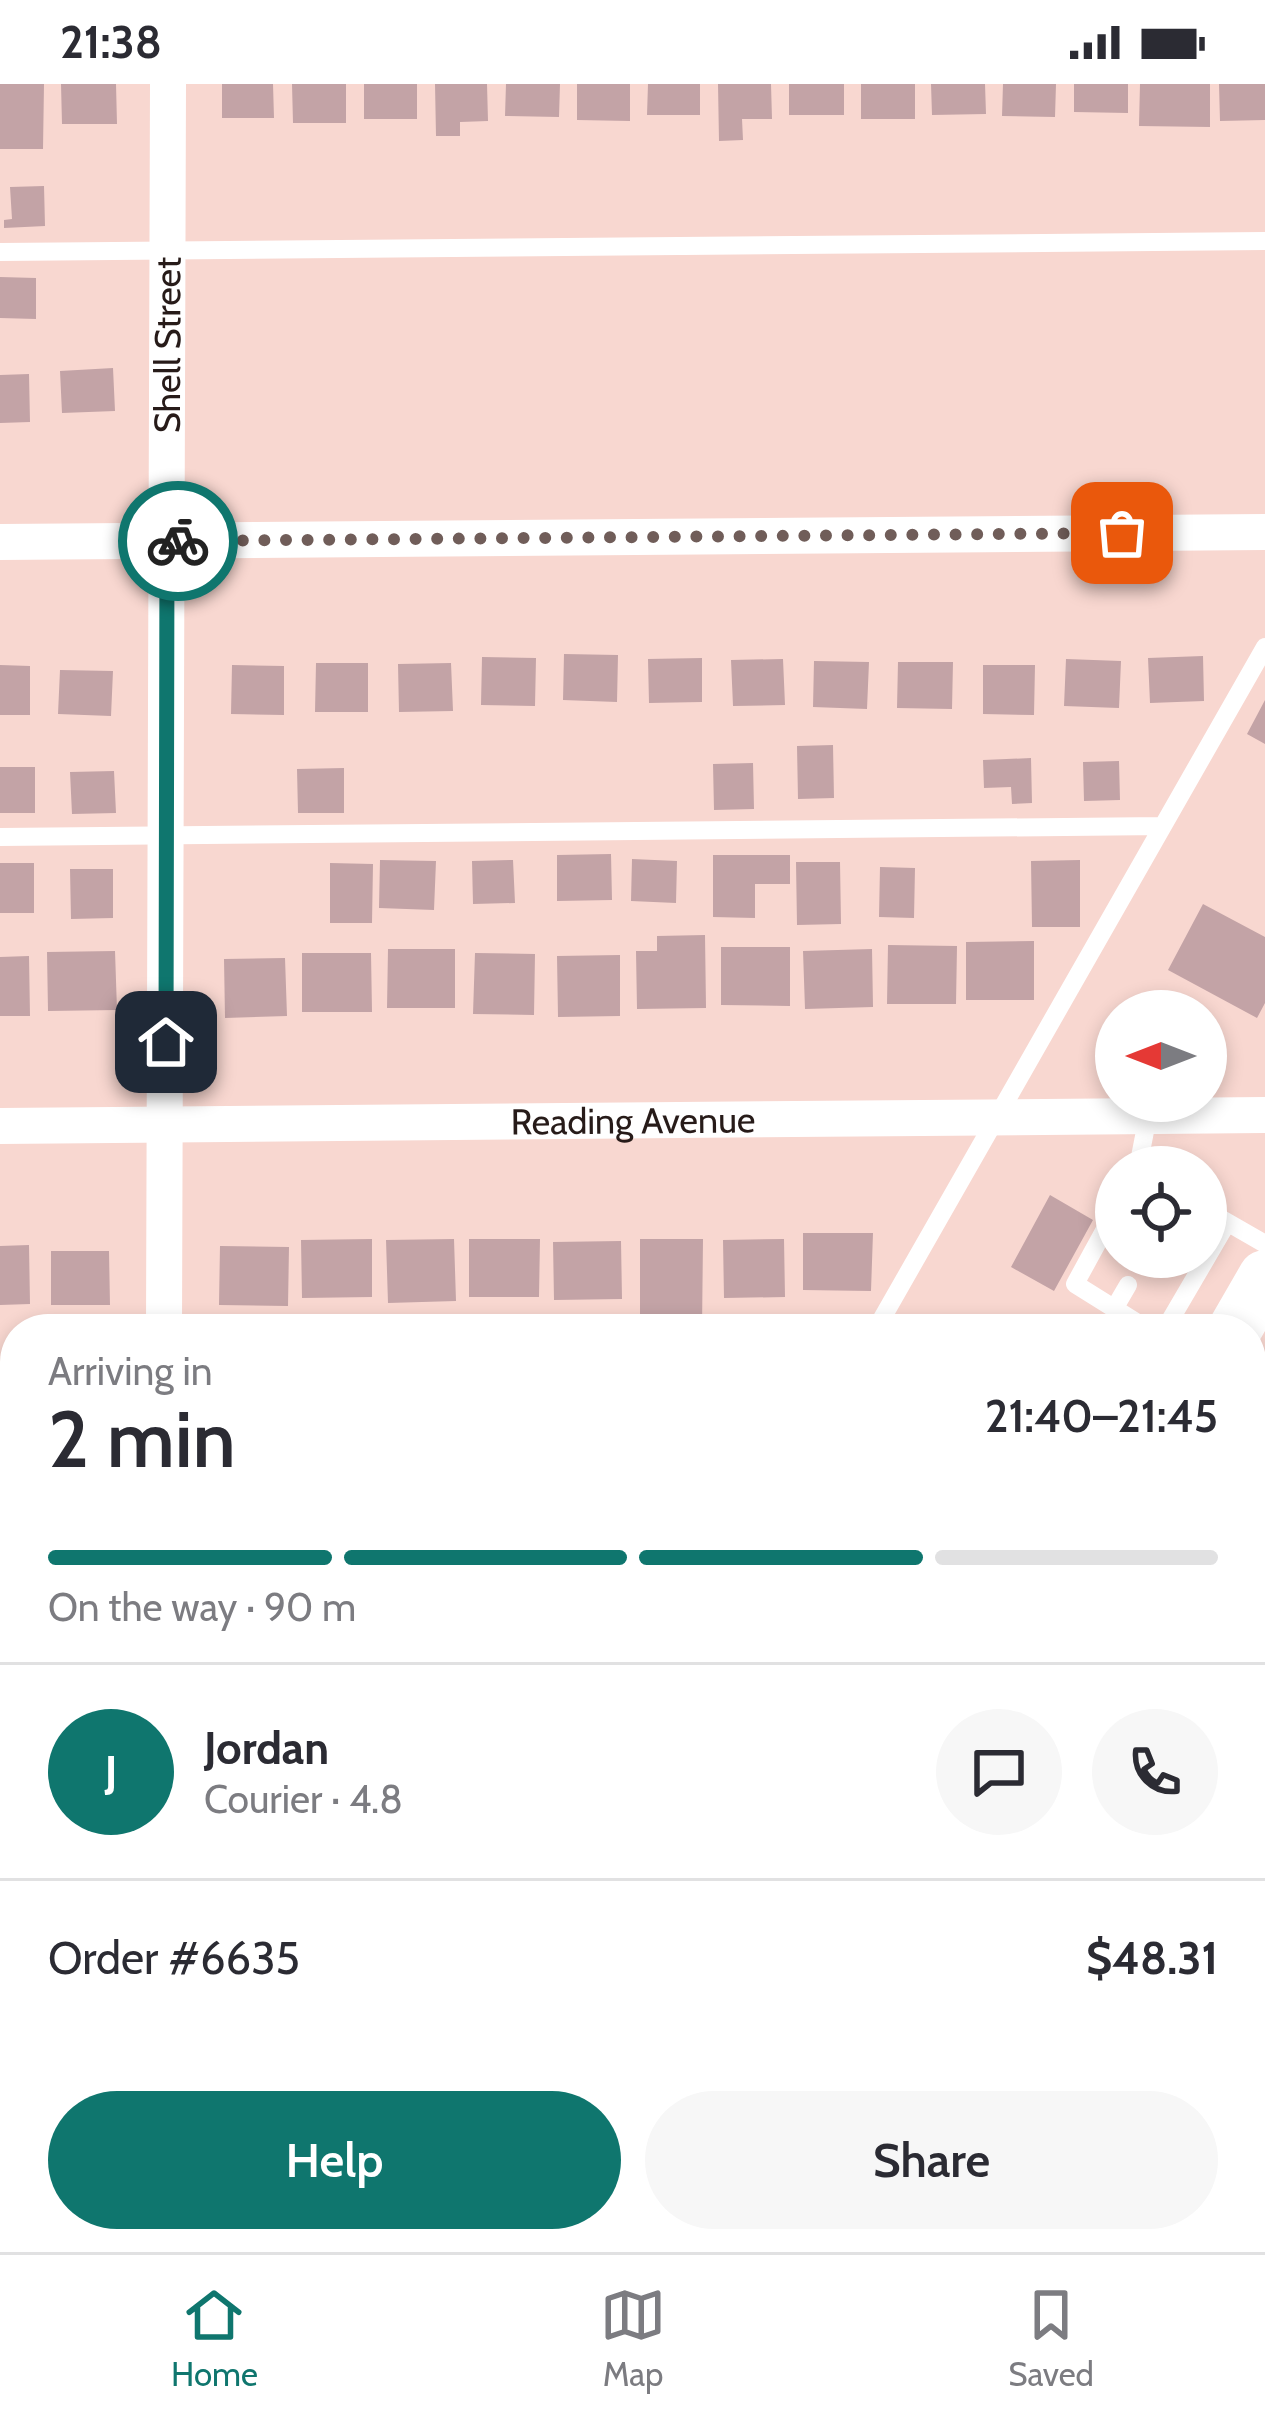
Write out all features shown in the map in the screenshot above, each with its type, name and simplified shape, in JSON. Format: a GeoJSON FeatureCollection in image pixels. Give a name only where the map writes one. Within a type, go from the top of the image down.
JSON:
{"type":"FeatureCollection","features":[{"type":"Feature","properties":{"kind":"main road"},"geometry":{"type":"LineString","coordinates":[[1244,1314],[1265,1277]]}},
{"type":"Feature","properties":{"kind":"street","name":"Shell Street"},"geometry":{"type":"LineString","coordinates":[[164,1314],[169,84]]}},
{"type":"Feature","properties":{"kind":"street"},"geometry":{"type":"LineString","coordinates":[[0,542],[1265,532]]}},
{"type":"Feature","properties":{"kind":"street","name":"Reading Avenue"},"geometry":{"type":"LineString","coordinates":[[1227,1115],[1265,1115]]}},
{"type":"Feature","properties":{"kind":"street","name":"Reading Avenue"},"geometry":{"type":"LineString","coordinates":[[0,1126],[1095,1117]]}},
{"type":"Feature","properties":{"kind":"lane"},"geometry":{"type":"LineString","coordinates":[[0,252],[1265,241]]}},
{"type":"Feature","properties":{"kind":"lane"},"geometry":{"type":"LineString","coordinates":[[885,1314],[1265,647]]}},
{"type":"Feature","properties":{"kind":"lane"},"geometry":{"type":"LineString","coordinates":[[0,838],[1162,826]]}},
{"type":"Feature","properties":{"kind":"lane"},"geometry":{"type":"LineString","coordinates":[[1227,1222],[1265,1244]]}},
{"type":"Feature","properties":{"kind":"lane"},"geometry":{"type":"LineString","coordinates":[[1095,1247],[1075,1284],[1122,1314]]}},
{"type":"Feature","properties":{"kind":"lane"},"geometry":{"type":"LineString","coordinates":[[1174,1314],[1195,1278]]}},
{"type":"Feature","properties":{"kind":"lane"},"geometry":{"type":"LineString","coordinates":[[1114,1309],[1128,1285]]}},
{"type":"Feature","properties":{"kind":"building"},"geometry":{"type":"Polygon","coordinates":[[[0,84],[44,84],[43,149],[0,149],[0,84]]]}},
{"type":"Feature","properties":{"kind":"building"},"geometry":{"type":"Polygon","coordinates":[[[61,84],[116,84],[117,124],[62,124],[61,84]]]}},
{"type":"Feature","properties":{"kind":"building"},"geometry":{"type":"Polygon","coordinates":[[[222,84],[273,84],[274,118],[222,118],[222,84]]]}},
{"type":"Feature","properties":{"kind":"building"},"geometry":{"type":"Polygon","coordinates":[[[292,84],[346,84],[346,123],[293,123],[292,84]]]}},
{"type":"Feature","properties":{"kind":"building"},"geometry":{"type":"Polygon","coordinates":[[[364,84],[417,84],[417,119],[364,119],[364,84]]]}},
{"type":"Feature","properties":{"kind":"building"},"geometry":{"type":"Polygon","coordinates":[[[435,84],[487,84],[488,121],[460,122],[460,136],[436,136],[435,84]]]}},
{"type":"Feature","properties":{"kind":"building"},"geometry":{"type":"Polygon","coordinates":[[[506,84],[560,84],[559,117],[505,116],[506,84]]]}},
{"type":"Feature","properties":{"kind":"building"},"geometry":{"type":"Polygon","coordinates":[[[577,84],[630,84],[630,121],[577,120],[577,84]]]}},
{"type":"Feature","properties":{"kind":"building"},"geometry":{"type":"Polygon","coordinates":[[[648,84],[700,84],[700,115],[647,115],[648,84]]]}},
{"type":"Feature","properties":{"kind":"building"},"geometry":{"type":"Polygon","coordinates":[[[718,84],[771,84],[772,119],[742,119],[743,140],[719,141],[718,84]]]}},
{"type":"Feature","properties":{"kind":"building"},"geometry":{"type":"Polygon","coordinates":[[[789,84],[844,84],[844,115],[789,115],[789,84]]]}},
{"type":"Feature","properties":{"kind":"building"},"geometry":{"type":"Polygon","coordinates":[[[861,84],[915,84],[915,119],[861,119],[861,84]]]}},
{"type":"Feature","properties":{"kind":"building"},"geometry":{"type":"Polygon","coordinates":[[[931,84],[985,84],[986,114],[932,115],[931,84]]]}},
{"type":"Feature","properties":{"kind":"building"},"geometry":{"type":"Polygon","coordinates":[[[1003,84],[1056,84],[1055,117],[1002,116],[1003,84]]]}},
{"type":"Feature","properties":{"kind":"building"},"geometry":{"type":"Polygon","coordinates":[[[1074,84],[1128,84],[1128,113],[1074,112],[1074,84]]]}},
{"type":"Feature","properties":{"kind":"building"},"geometry":{"type":"Polygon","coordinates":[[[1140,84],[1210,84],[1210,127],[1139,126],[1140,84]]]}},
{"type":"Feature","properties":{"kind":"building"},"geometry":{"type":"Polygon","coordinates":[[[1219,84],[1265,84],[1265,120],[1220,121],[1219,84]]]}},
{"type":"Feature","properties":{"kind":"building"},"geometry":{"type":"Polygon","coordinates":[[[44,186],[45,226],[4,228],[4,220],[12,219],[10,187],[44,186]]]}},
{"type":"Feature","properties":{"kind":"building"},"geometry":{"type":"Polygon","coordinates":[[[0,277],[36,278],[36,319],[0,318],[0,277]]]}},
{"type":"Feature","properties":{"kind":"building"},"geometry":{"type":"Polygon","coordinates":[[[113,368],[115,411],[62,413],[60,371],[113,368]]]}},
{"type":"Feature","properties":{"kind":"building"},"geometry":{"type":"Polygon","coordinates":[[[29,374],[30,422],[0,423],[0,375],[29,374]]]}},
{"type":"Feature","properties":{"kind":"building"},"geometry":{"type":"Polygon","coordinates":[[[564,654],[618,655],[617,702],[563,700],[564,654]]]}},
{"type":"Feature","properties":{"kind":"building"},"geometry":{"type":"Polygon","coordinates":[[[1203,656],[1204,701],[1150,703],[1148,658],[1203,656]]]}},
{"type":"Feature","properties":{"kind":"building"},"geometry":{"type":"Polygon","coordinates":[[[482,657],[536,658],[535,706],[481,705],[482,657]]]}},
{"type":"Feature","properties":{"kind":"building"},"geometry":{"type":"Polygon","coordinates":[[[702,658],[702,702],[649,703],[648,659],[702,658]]]}},
{"type":"Feature","properties":{"kind":"building"},"geometry":{"type":"Polygon","coordinates":[[[783,659],[785,705],[733,706],[731,660],[783,659]]]}},
{"type":"Feature","properties":{"kind":"building"},"geometry":{"type":"Polygon","coordinates":[[[1066,659],[1121,661],[1119,708],[1064,706],[1066,659]]]}},
{"type":"Feature","properties":{"kind":"building"},"geometry":{"type":"Polygon","coordinates":[[[814,661],[869,662],[867,709],[813,707],[814,661]]]}},
{"type":"Feature","properties":{"kind":"building"},"geometry":{"type":"Polygon","coordinates":[[[898,662],[953,662],[952,709],[897,708],[898,662]]]}},
{"type":"Feature","properties":{"kind":"building"},"geometry":{"type":"Polygon","coordinates":[[[316,663],[368,663],[368,712],[315,712],[316,663]]]}},
{"type":"Feature","properties":{"kind":"building"},"geometry":{"type":"Polygon","coordinates":[[[451,663],[453,711],[399,712],[398,664],[451,663]]]}},
{"type":"Feature","properties":{"kind":"building"},"geometry":{"type":"Polygon","coordinates":[[[0,665],[30,666],[30,715],[0,715],[0,665]]]}},
{"type":"Feature","properties":{"kind":"building"},"geometry":{"type":"Polygon","coordinates":[[[232,665],[284,666],[284,715],[231,714],[232,665]]]}},
{"type":"Feature","properties":{"kind":"building"},"geometry":{"type":"Polygon","coordinates":[[[983,665],[1035,665],[1034,715],[983,714],[983,665]]]}},
{"type":"Feature","properties":{"kind":"building"},"geometry":{"type":"Polygon","coordinates":[[[60,670],[113,671],[111,716],[58,714],[60,670]]]}},
{"type":"Feature","properties":{"kind":"building"},"geometry":{"type":"Polygon","coordinates":[[[1265,700],[1265,744],[1247,734],[1265,700]]]}},
{"type":"Feature","properties":{"kind":"building"},"geometry":{"type":"Polygon","coordinates":[[[833,745],[834,798],[798,799],[797,746],[833,745]]]}},
{"type":"Feature","properties":{"kind":"building"},"geometry":{"type":"Polygon","coordinates":[[[1031,758],[1032,803],[1012,804],[1011,787],[984,788],[983,760],[1031,758]]]}},
{"type":"Feature","properties":{"kind":"building"},"geometry":{"type":"Polygon","coordinates":[[[1119,761],[1120,800],[1084,801],[1083,762],[1119,761]]]}},
{"type":"Feature","properties":{"kind":"building"},"geometry":{"type":"Polygon","coordinates":[[[753,763],[754,809],[714,810],[713,764],[753,763]]]}},
{"type":"Feature","properties":{"kind":"building"},"geometry":{"type":"Polygon","coordinates":[[[0,767],[35,767],[35,813],[0,813],[0,767]]]}},
{"type":"Feature","properties":{"kind":"building"},"geometry":{"type":"Polygon","coordinates":[[[344,768],[344,813],[298,813],[297,769],[344,768]]]}},
{"type":"Feature","properties":{"kind":"building"},"geometry":{"type":"Polygon","coordinates":[[[114,771],[116,813],[72,814],[70,772],[114,771]]]}},
{"type":"Feature","properties":{"kind":"building"},"geometry":{"type":"Polygon","coordinates":[[[611,854],[612,900],[557,901],[557,855],[611,854]]]}},
{"type":"Feature","properties":{"kind":"building"},"geometry":{"type":"Polygon","coordinates":[[[713,855],[790,855],[790,884],[755,884],[755,918],[713,917],[713,855]]]}},
{"type":"Feature","properties":{"kind":"building"},"geometry":{"type":"Polygon","coordinates":[[[632,859],[677,861],[676,903],[631,901],[632,859]]]}},
{"type":"Feature","properties":{"kind":"building"},"geometry":{"type":"Polygon","coordinates":[[[380,860],[436,861],[434,910],[379,908],[380,860]]]}},
{"type":"Feature","properties":{"kind":"building"},"geometry":{"type":"Polygon","coordinates":[[[513,860],[515,903],[473,904],[472,861],[513,860]]]}},
{"type":"Feature","properties":{"kind":"building"},"geometry":{"type":"Polygon","coordinates":[[[1080,860],[1080,927],[1032,927],[1031,861],[1080,860]]]}},
{"type":"Feature","properties":{"kind":"building"},"geometry":{"type":"Polygon","coordinates":[[[796,862],[840,862],[841,924],[797,925],[796,862]]]}},
{"type":"Feature","properties":{"kind":"building"},"geometry":{"type":"Polygon","coordinates":[[[0,863],[34,863],[34,913],[0,913],[0,863]]]}},
{"type":"Feature","properties":{"kind":"building"},"geometry":{"type":"Polygon","coordinates":[[[330,863],[373,864],[372,923],[330,923],[330,863]]]}},
{"type":"Feature","properties":{"kind":"building"},"geometry":{"type":"Polygon","coordinates":[[[880,867],[915,868],[914,918],[879,917],[880,867]]]}},
{"type":"Feature","properties":{"kind":"building"},"geometry":{"type":"Polygon","coordinates":[[[70,869],[113,869],[113,918],[71,919],[70,869]]]}},
{"type":"Feature","properties":{"kind":"building"},"geometry":{"type":"Polygon","coordinates":[[[1203,904],[1265,937],[1265,1003],[1257,1018],[1227,1002],[1227,990],[1205,990],[1168,970],[1203,904]]]}},
{"type":"Feature","properties":{"kind":"building"},"geometry":{"type":"Polygon","coordinates":[[[705,935],[706,1008],[637,1009],[636,951],[657,951],[657,936],[705,935]]]}},
{"type":"Feature","properties":{"kind":"building"},"geometry":{"type":"Polygon","coordinates":[[[1034,941],[1034,1000],[966,1000],[966,942],[1034,941]]]}},
{"type":"Feature","properties":{"kind":"building"},"geometry":{"type":"Polygon","coordinates":[[[888,945],[957,946],[956,1004],[887,1004],[888,945]]]}},
{"type":"Feature","properties":{"kind":"building"},"geometry":{"type":"Polygon","coordinates":[[[721,947],[790,947],[790,1006],[721,1005],[721,947]]]}},
{"type":"Feature","properties":{"kind":"building"},"geometry":{"type":"Polygon","coordinates":[[[388,949],[455,949],[455,1008],[387,1008],[388,949]]]}},
{"type":"Feature","properties":{"kind":"building"},"geometry":{"type":"Polygon","coordinates":[[[872,949],[873,1007],[805,1009],[803,951],[872,949]]]}},
{"type":"Feature","properties":{"kind":"building"},"geometry":{"type":"Polygon","coordinates":[[[115,951],[117,1010],[48,1011],[47,952],[115,951]]]}},
{"type":"Feature","properties":{"kind":"building"},"geometry":{"type":"Polygon","coordinates":[[[302,953],[371,953],[372,1012],[302,1012],[302,953]]]}},
{"type":"Feature","properties":{"kind":"building"},"geometry":{"type":"Polygon","coordinates":[[[475,953],[535,954],[534,1015],[473,1014],[475,953]]]}},
{"type":"Feature","properties":{"kind":"building"},"geometry":{"type":"Polygon","coordinates":[[[620,955],[620,1016],[558,1017],[557,956],[620,955]]]}},
{"type":"Feature","properties":{"kind":"building"},"geometry":{"type":"Polygon","coordinates":[[[29,956],[30,1016],[0,1016],[0,957],[29,956]]]}},
{"type":"Feature","properties":{"kind":"building"},"geometry":{"type":"Polygon","coordinates":[[[285,958],[287,1016],[225,1018],[224,959],[285,958]]]}},
{"type":"Feature","properties":{"kind":"building"},"geometry":{"type":"Polygon","coordinates":[[[1050,1195],[1093,1220],[1054,1291],[1011,1267],[1050,1195]]]}},
{"type":"Feature","properties":{"kind":"building"},"geometry":{"type":"Polygon","coordinates":[[[803,1233],[873,1233],[871,1291],[803,1290],[803,1233]]]}},
{"type":"Feature","properties":{"kind":"building"},"geometry":{"type":"Polygon","coordinates":[[[372,1239],[372,1297],[302,1298],[301,1240],[372,1239]]]}},
{"type":"Feature","properties":{"kind":"building"},"geometry":{"type":"Polygon","coordinates":[[[454,1239],[456,1301],[388,1303],[386,1240],[454,1239]]]}},
{"type":"Feature","properties":{"kind":"building"},"geometry":{"type":"Polygon","coordinates":[[[469,1239],[540,1239],[539,1297],[469,1297],[469,1239]]]}},
{"type":"Feature","properties":{"kind":"building"},"geometry":{"type":"Polygon","coordinates":[[[640,1239],[703,1239],[702,1314],[640,1314],[640,1239]]]}},
{"type":"Feature","properties":{"kind":"building"},"geometry":{"type":"Polygon","coordinates":[[[784,1239],[785,1297],[724,1298],[723,1240],[784,1239]]]}},
{"type":"Feature","properties":{"kind":"building"},"geometry":{"type":"Polygon","coordinates":[[[621,1241],[622,1299],[554,1300],[553,1242],[621,1241]]]}},
{"type":"Feature","properties":{"kind":"building"},"geometry":{"type":"Polygon","coordinates":[[[29,1245],[30,1304],[0,1305],[0,1246],[29,1245]]]}},
{"type":"Feature","properties":{"kind":"building"},"geometry":{"type":"Polygon","coordinates":[[[220,1246],[289,1247],[288,1306],[219,1305],[220,1246]]]}},
{"type":"Feature","properties":{"kind":"building"},"geometry":{"type":"Polygon","coordinates":[[[51,1251],[109,1251],[110,1305],[51,1305],[51,1251]]]}},
{"type":"Feature","properties":{"kind":"way so far"},"geometry":{"type":"LineString","coordinates":[[178,541],[1122,533]]}},
{"type":"Feature","properties":{"kind":"route"},"geometry":{"type":"LineString","coordinates":[[166,1042],[167,542],[178,541]]}}]}
